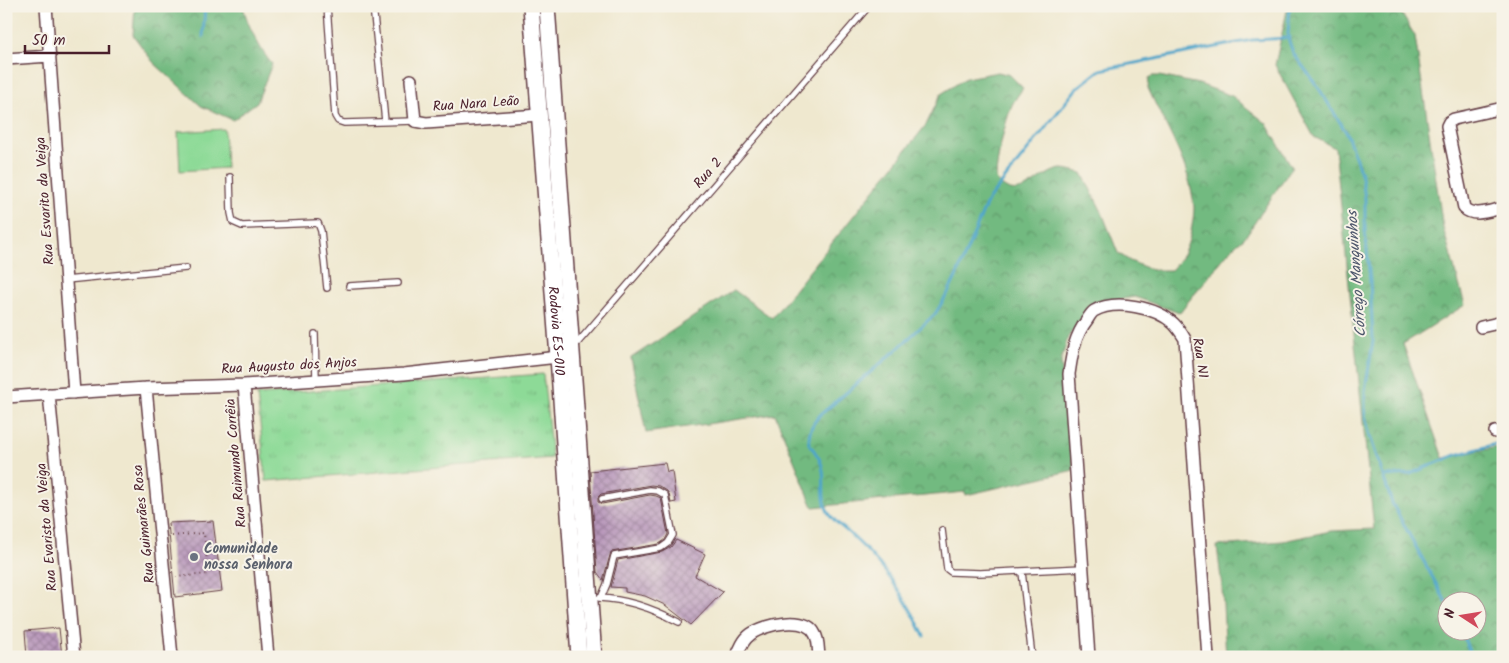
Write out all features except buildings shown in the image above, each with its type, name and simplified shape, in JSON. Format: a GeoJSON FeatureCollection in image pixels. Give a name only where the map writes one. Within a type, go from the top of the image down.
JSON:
{"type":"FeatureCollection","features":[{"type":"Feature","properties":{"kind":"main road","name":"Rodovia ES-010"},"geometry":{"type":"LineString","coordinates":[[531,6],[539,115],[565,353],[596,599],[594,657]]}},
{"type":"Feature","properties":{"kind":"main road","name":"Rodovia ES-010"},"geometry":{"type":"LineString","coordinates":[[547,6],[579,657]]}},
{"type":"Feature","properties":{"kind":"street","name":"Rua Esvarito da Veiga"},"geometry":{"type":"LineString","coordinates":[[46,6],[74,393]]}},
{"type":"Feature","properties":{"kind":"street"},"geometry":{"type":"LineString","coordinates":[[6,59],[50,56]]}},
{"type":"Feature","properties":{"kind":"street","name":"Rua Nara Leão"},"geometry":{"type":"LineString","coordinates":[[411,80],[415,121],[426,123],[539,115]]}},
{"type":"Feature","properties":{"kind":"street"},"geometry":{"type":"LineString","coordinates":[[1503,108],[1454,119],[1447,126],[1464,208],[1474,214],[1503,208]]}},
{"type":"Feature","properties":{"kind":"street","name":"Rua N1"},"geometry":{"type":"LineString","coordinates":[[1089,657],[1069,374],[1074,343],[1081,328],[1093,312],[1125,305],[1154,311],[1174,324],[1185,339],[1208,657]]}},
{"type":"Feature","properties":{"kind":"street"},"geometry":{"type":"LineString","coordinates":[[1482,327],[1503,322]]}},
{"type":"Feature","properties":{"kind":"street","name":"Rua Augusto dos Anjos"},"geometry":{"type":"LineString","coordinates":[[6,397],[146,388],[244,385],[404,374],[565,353]]}},
{"type":"Feature","properties":{"kind":"street","name":"Rua Raimundo Corrêia"},"geometry":{"type":"LineString","coordinates":[[244,385],[268,657]]}},
{"type":"Feature","properties":{"kind":"street","name":"Rua Guimarães Rosa"},"geometry":{"type":"LineString","coordinates":[[146,388],[172,657]]}},
{"type":"Feature","properties":{"kind":"street","name":"Rua Evaristo da Veiga"},"geometry":{"type":"LineString","coordinates":[[49,394],[74,657]]}},
{"type":"Feature","properties":{"kind":"street"},"geometry":{"type":"LineString","coordinates":[[737,657],[744,641],[752,634],[778,623],[800,624],[809,627],[816,634],[820,657]]}},
{"type":"Feature","properties":{"kind":"lane","name":"Rua Nara Leão"},"geometry":{"type":"LineString","coordinates":[[327,6],[334,116],[338,121],[344,122],[415,121]]}},
{"type":"Feature","properties":{"kind":"lane"},"geometry":{"type":"LineString","coordinates":[[373,6],[385,121]]}},
{"type":"Feature","properties":{"kind":"lane","name":"Rua 2"},"geometry":{"type":"LineString","coordinates":[[565,353],[863,9],[869,6]]}},
{"type":"Feature","properties":{"kind":"lane"},"geometry":{"type":"LineString","coordinates":[[230,177],[231,213],[234,222],[242,226],[318,224],[321,231],[327,288]]}},
{"type":"Feature","properties":{"kind":"lane"},"geometry":{"type":"LineString","coordinates":[[66,280],[186,268]]}},
{"type":"Feature","properties":{"kind":"lane"},"geometry":{"type":"LineString","coordinates":[[349,286],[398,282]]}},
{"type":"Feature","properties":{"kind":"lane"},"geometry":{"type":"LineString","coordinates":[[316,334],[316,380]]}},
{"type":"Feature","properties":{"kind":"lane"},"geometry":{"type":"LineString","coordinates":[[596,599],[607,584],[614,556],[661,548],[673,536],[665,495],[658,491],[650,490],[602,499]]}},
{"type":"Feature","properties":{"kind":"lane"},"geometry":{"type":"LineString","coordinates":[[942,530],[946,569],[948,572],[1022,572],[1082,568]]}},
{"type":"Feature","properties":{"kind":"lane"},"geometry":{"type":"LineString","coordinates":[[1022,572],[1032,657]]}},
{"type":"Feature","properties":{"kind":"lane"},"geometry":{"type":"LineString","coordinates":[[596,599],[637,603],[679,622]]}},
{"type":"Feature","properties":{"kind":"path"},"geometry":{"type":"LineString","coordinates":[[160,537],[204,534],[208,574],[164,577]]}},
{"type":"Feature","properties":{"kind":"green space"},"geometry":{"type":"Polygon","coordinates":[[[135,6],[243,6],[254,36],[272,64],[257,102],[233,120],[201,106],[153,62],[133,35],[135,6]]]}},
{"type":"Feature","properties":{"kind":"green space"},"geometry":{"type":"Polygon","coordinates":[[[1288,6],[1397,6],[1415,36],[1443,228],[1465,305],[1403,344],[1443,458],[1503,446],[1503,657],[1226,657],[1222,587],[1217,546],[1283,541],[1331,531],[1374,529],[1335,148],[1314,137],[1275,65],[1288,6]]]}},
{"type":"Feature","properties":{"kind":"green space"},"geometry":{"type":"Polygon","coordinates":[[[998,72],[1010,75],[1023,88],[1012,105],[1007,121],[999,152],[996,179],[1004,187],[1021,190],[1053,171],[1067,169],[1082,173],[1101,210],[1118,253],[1130,261],[1152,270],[1171,270],[1179,260],[1189,239],[1194,207],[1188,175],[1148,88],[1149,78],[1159,76],[1199,84],[1232,96],[1266,123],[1292,167],[1245,237],[1231,249],[1179,313],[1135,297],[1109,301],[1091,309],[1068,337],[1061,361],[1074,470],[966,495],[965,492],[813,507],[775,414],[646,433],[631,358],[734,290],[772,318],[926,125],[941,94],[966,78],[998,72]]]}},
{"type":"Feature","properties":{"kind":"green space"},"geometry":{"type":"Polygon","coordinates":[[[224,129],[226,168],[180,171],[178,132],[224,129]]]}},
{"type":"Feature","properties":{"kind":"green space"},"geometry":{"type":"Polygon","coordinates":[[[543,374],[552,458],[266,481],[257,395],[543,374]]]}},
{"type":"Feature","properties":{"kind":"waterway"},"geometry":{"type":"LineString","coordinates":[[203,37],[205,6]]}},
{"type":"Feature","properties":{"kind":"waterway","name":"Córrego Manguinhos"},"geometry":{"type":"LineString","coordinates":[[1290,6],[1288,34],[1293,53],[1318,87],[1346,132],[1362,177],[1365,199],[1365,230],[1373,341],[1365,391],[1365,415],[1370,436],[1392,503],[1439,590]]}},
{"type":"Feature","properties":{"kind":"waterway"},"geometry":{"type":"LineString","coordinates":[[924,636],[913,614],[887,574],[828,512],[824,497],[822,467],[818,456],[809,444],[811,428],[820,415],[935,314],[956,277],[989,199],[1077,88],[1100,70],[1252,40],[1289,38]]}},
{"type":"Feature","properties":{"kind":"waterway"},"geometry":{"type":"LineString","coordinates":[[1384,476],[1410,474],[1453,456],[1503,442]]}},
{"type":"Feature","properties":{"kind":"waterway","name":"Córrego Manguinhos"},"geometry":{"type":"LineString","coordinates":[[1465,640],[1471,657]]}},
{"type":"Feature","properties":{"kind":"place","name":"Comunidade nossa Senhora"},"geometry":{"type":"Point","coordinates":[194,557]}}]}
